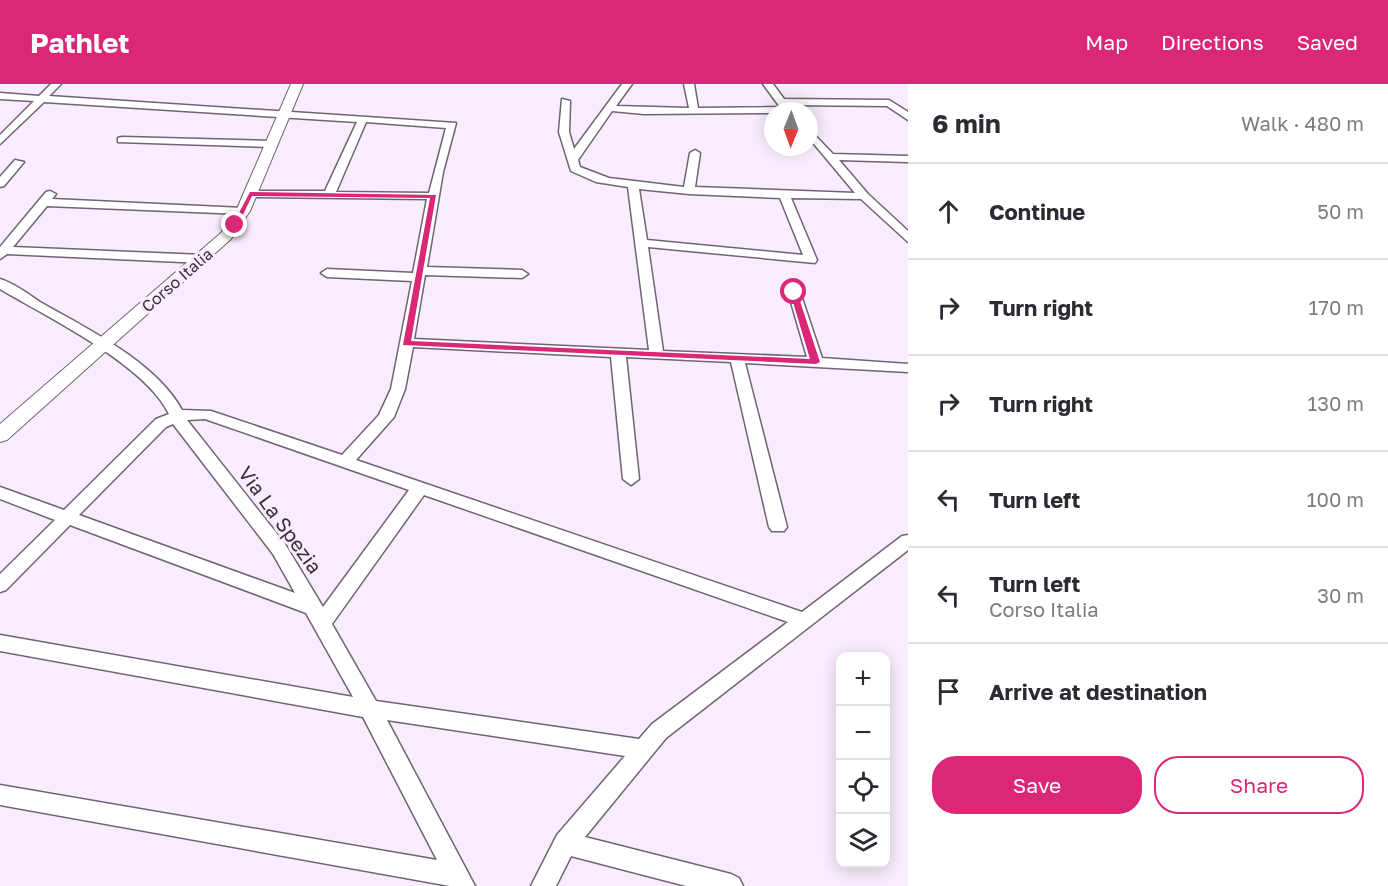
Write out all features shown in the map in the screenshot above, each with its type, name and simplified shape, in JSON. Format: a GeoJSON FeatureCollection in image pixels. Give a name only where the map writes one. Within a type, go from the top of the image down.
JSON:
{"type":"FeatureCollection","features":[{"type":"Feature","properties":{"kind":"street"},"geometry":{"type":"LineString","coordinates":[[0,141],[56,84]]}},
{"type":"Feature","properties":{"kind":"street","name":"Corso Italia"},"geometry":{"type":"LineString","coordinates":[[0,435],[203,259],[226,236],[243,211],[297,84]]}},
{"type":"Feature","properties":{"kind":"street"},"geometry":{"type":"LineString","coordinates":[[572,160],[627,84]]}},
{"type":"Feature","properties":{"kind":"street"},"geometry":{"type":"LineString","coordinates":[[689,84],[694,111]]}},
{"type":"Feature","properties":{"kind":"street"},"geometry":{"type":"LineString","coordinates":[[768,84],[781,102]]}},
{"type":"Feature","properties":{"kind":"street"},"geometry":{"type":"LineString","coordinates":[[0,96],[452,125],[434,196],[398,389],[386,417],[345,462]]}},
{"type":"Feature","properties":{"kind":"street"},"geometry":{"type":"LineString","coordinates":[[565,101],[564,132],[575,169],[586,176],[633,185],[689,191],[864,196]]}},
{"type":"Feature","properties":{"kind":"street"},"geometry":{"type":"LineString","coordinates":[[818,106],[889,103],[908,117]]}},
{"type":"Feature","properties":{"kind":"street"},"geometry":{"type":"LineString","coordinates":[[608,108],[644,111],[764,109]]}},
{"type":"Feature","properties":{"kind":"street"},"geometry":{"type":"LineString","coordinates":[[329,194],[363,119]]}},
{"type":"Feature","properties":{"kind":"street"},"geometry":{"type":"LineString","coordinates":[[122,140],[271,144]]}},
{"type":"Feature","properties":{"kind":"street"},"geometry":{"type":"LineString","coordinates":[[818,142],[864,196],[908,238]]}},
{"type":"Feature","properties":{"kind":"street"},"geometry":{"type":"LineString","coordinates":[[689,191],[695,153]]}},
{"type":"Feature","properties":{"kind":"street"},"geometry":{"type":"LineString","coordinates":[[832,157],[908,159]]}},
{"type":"Feature","properties":{"kind":"street"},"geometry":{"type":"LineString","coordinates":[[0,184],[19,162]]}},
{"type":"Feature","properties":{"kind":"street"},"geometry":{"type":"LineString","coordinates":[[633,185],[657,355]]}},
{"type":"Feature","properties":{"kind":"street"},"geometry":{"type":"LineString","coordinates":[[250,194],[434,196]]}},
{"type":"Feature","properties":{"kind":"street"},"geometry":{"type":"LineString","coordinates":[[641,243],[811,260],[784,195]]}},
{"type":"Feature","properties":{"kind":"street"},"geometry":{"type":"LineString","coordinates":[[2,253],[47,198],[243,211]]}},
{"type":"Feature","properties":{"kind":"street"},"geometry":{"type":"LineString","coordinates":[[2,253],[203,259]]}},
{"type":"Feature","properties":{"kind":"street"},"geometry":{"type":"LineString","coordinates":[[327,273],[522,274]]}},
{"type":"Feature","properties":{"kind":"street","name":"Via La Spezia"},"geometry":{"type":"LineString","coordinates":[[0,283],[103,345],[161,391],[180,415],[184,430],[279,549],[319,615],[460,880]]}},
{"type":"Feature","properties":{"kind":"street"},"geometry":{"type":"LineString","coordinates":[[794,292],[816,362]]}},
{"type":"Feature","properties":{"kind":"street"},"geometry":{"type":"LineString","coordinates":[[406,344],[737,358],[908,368]]}},
{"type":"Feature","properties":{"kind":"street"},"geometry":{"type":"LineString","coordinates":[[618,353],[631,479]]}},
{"type":"Feature","properties":{"kind":"street"},"geometry":{"type":"LineString","coordinates":[[737,358],[778,527]]}},
{"type":"Feature","properties":{"kind":"street"},"geometry":{"type":"LineString","coordinates":[[0,585],[161,423],[180,415],[206,414],[804,620]]}},
{"type":"Feature","properties":{"kind":"street"},"geometry":{"type":"LineString","coordinates":[[0,493],[68,517],[319,615],[420,488]]}},
{"type":"Feature","properties":{"kind":"street"},"geometry":{"type":"LineString","coordinates":[[543,886],[565,843],[641,749],[659,731],[908,541]]}},
{"type":"Feature","properties":{"kind":"street"},"geometry":{"type":"LineString","coordinates":[[0,643],[370,709],[641,749]]}},
{"type":"Feature","properties":{"kind":"street"},"geometry":{"type":"LineString","coordinates":[[0,795],[460,880]]}},
{"type":"Feature","properties":{"kind":"street"},"geometry":{"type":"LineString","coordinates":[[565,843],[731,886]]}},
{"type":"Feature","properties":{"kind":"route"},"geometry":{"type":"LineString","coordinates":[[235,225],[250,194],[434,196],[406,344],[816,362],[794,292]]}}]}
